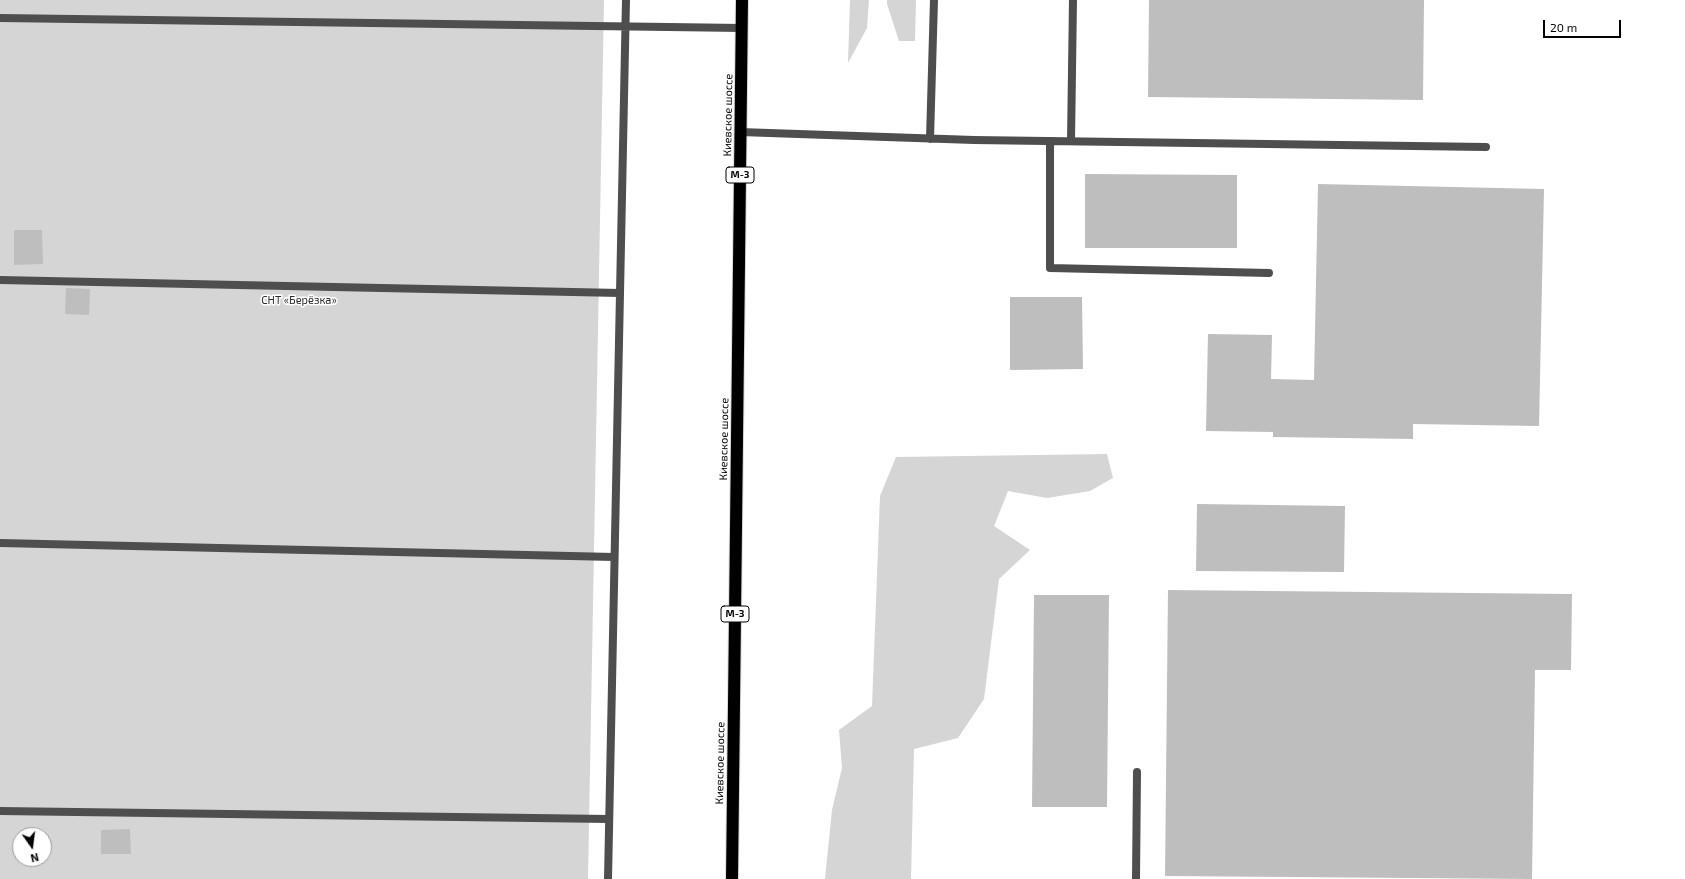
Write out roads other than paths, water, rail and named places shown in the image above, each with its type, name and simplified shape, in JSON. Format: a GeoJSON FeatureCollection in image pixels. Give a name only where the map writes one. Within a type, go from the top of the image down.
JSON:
{"type":"FeatureCollection","features":[{"type":"Feature","properties":{"kind":"highway","name":"Киевское шоссе"},"geometry":{"type":"LineString","coordinates":[[732,879],[742,0]]}},
{"type":"Feature","properties":{"kind":"lane"},"geometry":{"type":"LineString","coordinates":[[608,879],[626,0]]}},
{"type":"Feature","properties":{"kind":"lane"},"geometry":{"type":"LineString","coordinates":[[930,138],[934,0]]}},
{"type":"Feature","properties":{"kind":"lane"},"geometry":{"type":"LineString","coordinates":[[1070,141],[1073,0]]}},
{"type":"Feature","properties":{"kind":"lane"},"geometry":{"type":"LineString","coordinates":[[0,18],[742,28]]}},
{"type":"Feature","properties":{"kind":"lane"},"geometry":{"type":"LineString","coordinates":[[740,132],[1050,141],[1486,147]]}},
{"type":"Feature","properties":{"kind":"lane"},"geometry":{"type":"LineString","coordinates":[[1050,141],[1050,268],[1269,273]]}},
{"type":"Feature","properties":{"kind":"lane"},"geometry":{"type":"LineString","coordinates":[[0,280],[620,293]]}},
{"type":"Feature","properties":{"kind":"lane"},"geometry":{"type":"LineString","coordinates":[[0,543],[614,557]]}},
{"type":"Feature","properties":{"kind":"lane"},"geometry":{"type":"LineString","coordinates":[[1136,879],[1137,772]]}},
{"type":"Feature","properties":{"kind":"lane"},"geometry":{"type":"LineString","coordinates":[[0,811],[609,819]]}},
{"type":"Feature","properties":{"kind":"park label","name":"СНТ «Берёзка»"},"geometry":{"type":"Point","coordinates":[299,300]}}]}
